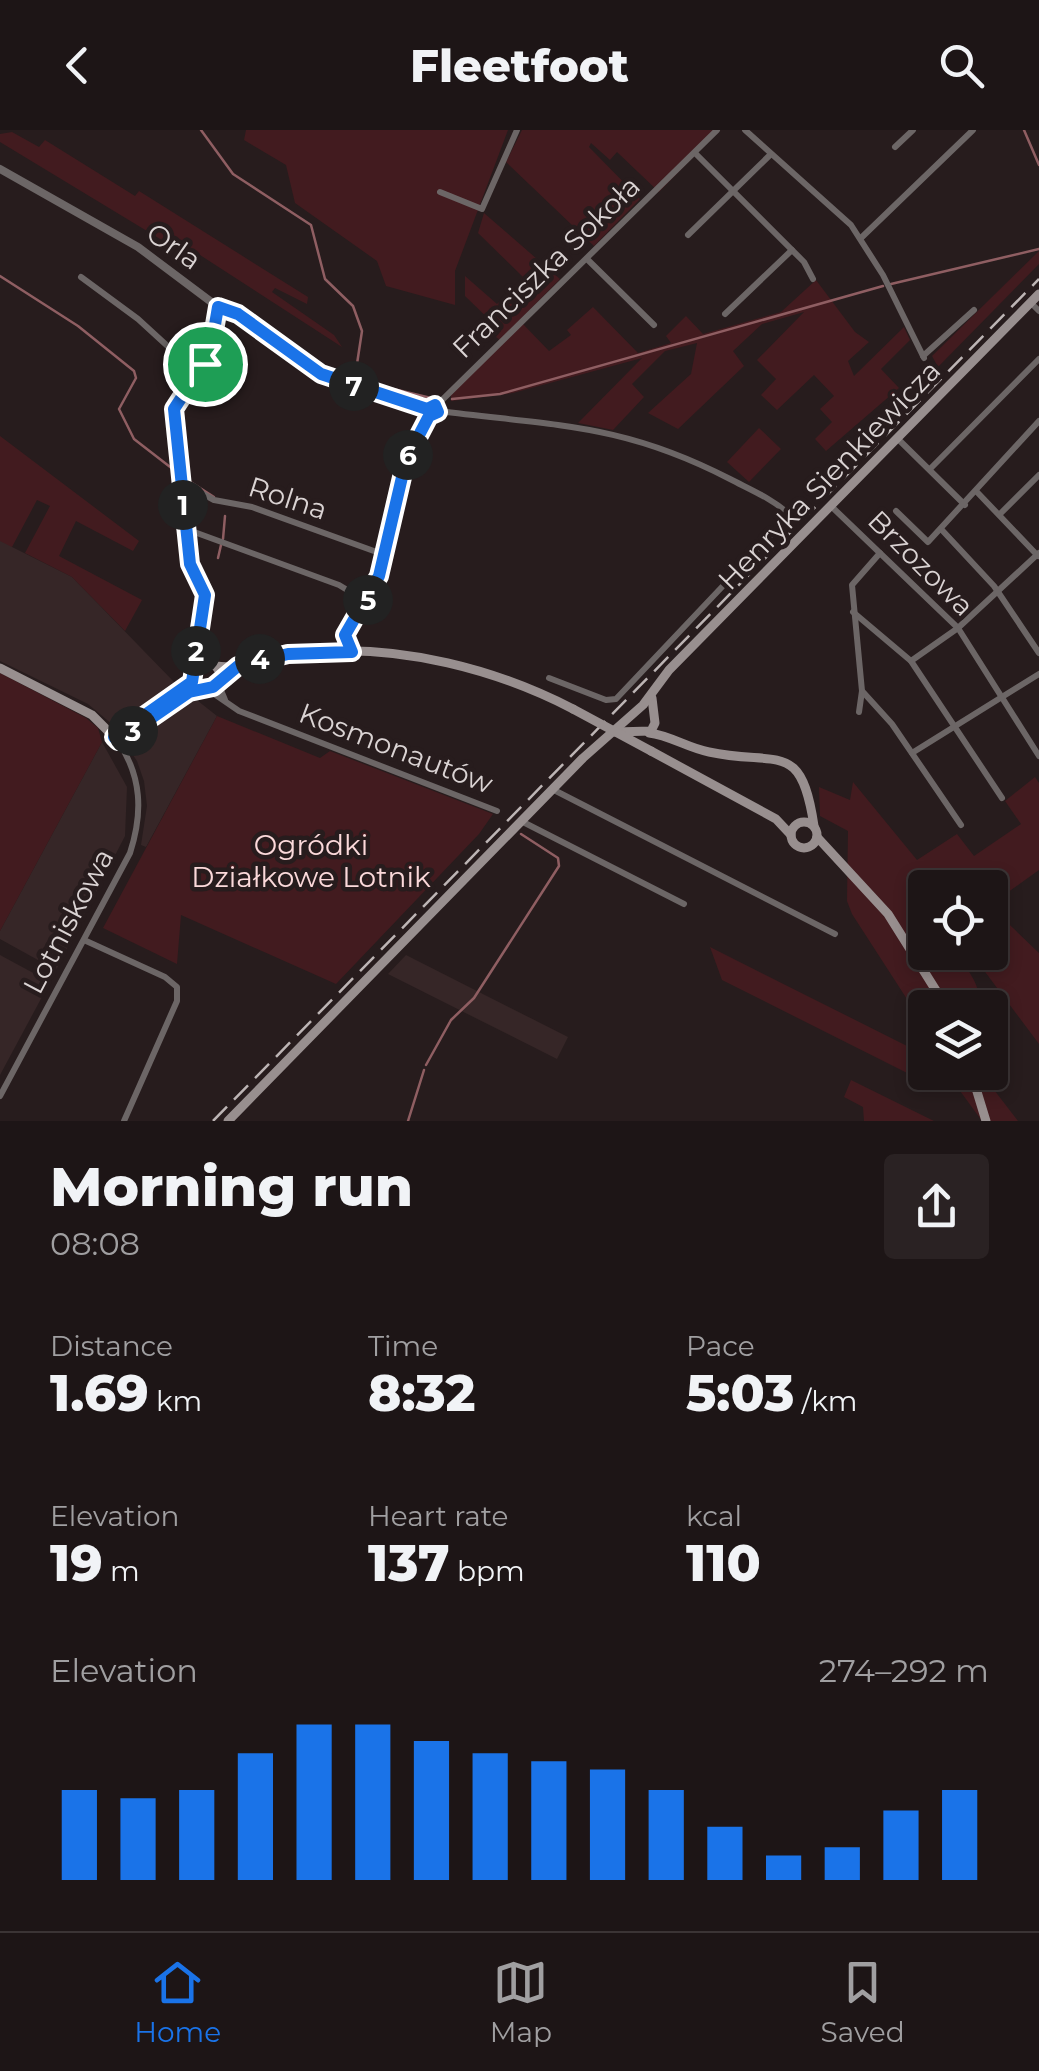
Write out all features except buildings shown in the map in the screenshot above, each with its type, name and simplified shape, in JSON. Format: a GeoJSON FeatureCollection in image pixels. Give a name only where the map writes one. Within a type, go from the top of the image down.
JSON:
{"type":"FeatureCollection","features":[{"type":"Feature","properties":{"kind":"main road","name":"Henryka Sienkiewicza"},"geometry":{"type":"LineString","coordinates":[[630,719],[1039,294]]}},
{"type":"Feature","properties":{"kind":"main road"},"geometry":{"type":"LineString","coordinates":[[116,739],[212,664],[238,666],[288,654],[336,651],[483,672],[573,708],[776,819],[797,846],[810,846],[830,855]]}},
{"type":"Feature","properties":{"kind":"main road"},"geometry":{"type":"LineString","coordinates":[[212,664],[219,680]]}},
{"type":"Feature","properties":{"kind":"main road"},"geometry":{"type":"LineString","coordinates":[[116,739],[238,666]]}},
{"type":"Feature","properties":{"kind":"main road"},"geometry":{"type":"LineString","coordinates":[[0,668],[92,715],[116,739]]}},
{"type":"Feature","properties":{"kind":"main road"},"geometry":{"type":"LineString","coordinates":[[196,673],[204,688]]}},
{"type":"Feature","properties":{"kind":"main road"},"geometry":{"type":"LineString","coordinates":[[648,733],[654,690]]}},
{"type":"Feature","properties":{"kind":"main road"},"geometry":{"type":"LineString","coordinates":[[640,708],[675,740]]}},
{"type":"Feature","properties":{"kind":"main road"},"geometry":{"type":"LineString","coordinates":[[228,1121],[552,789],[630,719],[633,730]]}},
{"type":"Feature","properties":{"kind":"main road"},"geometry":{"type":"LineString","coordinates":[[613,733],[633,730],[703,751],[786,764],[807,783],[817,837],[888,914],[936,990]]}},
{"type":"Feature","properties":{"kind":"main road"},"geometry":{"type":"LineString","coordinates":[[792,835],[812,806]]}},
{"type":"Feature","properties":{"kind":"main road"},"geometry":{"type":"LineString","coordinates":[[776,819],[814,826]]}},
{"type":"Feature","properties":{"kind":"main road"},"geometry":{"type":"LineString","coordinates":[[810,846],[817,837]]}},
{"type":"Feature","properties":{"kind":"main road"},"geometry":{"type":"LineString","coordinates":[[977,1090],[986,1121]]}},
{"type":"Feature","properties":{"kind":"street"},"geometry":{"type":"LineString","coordinates":[[440,192],[482,209],[517,130]]}},
{"type":"Feature","properties":{"kind":"street","name":"Franciszka Sokoła"},"geometry":{"type":"LineString","coordinates":[[428,412],[438,408],[448,393],[717,130]]}},
{"type":"Feature","properties":{"kind":"street"},"geometry":{"type":"LineString","coordinates":[[745,130],[861,238],[924,357],[974,310]]}},
{"type":"Feature","properties":{"kind":"street"},"geometry":{"type":"LineString","coordinates":[[895,147],[913,130]]}},
{"type":"Feature","properties":{"kind":"street"},"geometry":{"type":"LineString","coordinates":[[861,238],[973,130]]}},
{"type":"Feature","properties":{"kind":"street"},"geometry":{"type":"LineString","coordinates":[[695,153],[792,250],[813,279]]}},
{"type":"Feature","properties":{"kind":"street"},"geometry":{"type":"LineString","coordinates":[[688,235],[771,154]]}},
{"type":"Feature","properties":{"kind":"street","name":"Orla"},"geometry":{"type":"LineString","coordinates":[[0,169],[138,247],[218,307],[238,314],[321,374],[428,412]]}},
{"type":"Feature","properties":{"kind":"street"},"geometry":{"type":"LineString","coordinates":[[725,314],[792,250]]}},
{"type":"Feature","properties":{"kind":"street"},"geometry":{"type":"LineString","coordinates":[[588,259],[654,325]]}},
{"type":"Feature","properties":{"kind":"street"},"geometry":{"type":"LineString","coordinates":[[81,277],[138,319],[198,374]]}},
{"type":"Feature","properties":{"kind":"street"},"geometry":{"type":"LineString","coordinates":[[1031,303],[1039,311]]}},
{"type":"Feature","properties":{"kind":"street"},"geometry":{"type":"LineString","coordinates":[[196,673],[205,595],[190,564],[174,409],[210,354],[218,307]]}},
{"type":"Feature","properties":{"kind":"street"},"geometry":{"type":"LineString","coordinates":[[930,469],[1039,359]]}},
{"type":"Feature","properties":{"kind":"street"},"geometry":{"type":"LineString","coordinates":[[448,393],[448,406],[456,413]]}},
{"type":"Feature","properties":{"kind":"street"},"geometry":{"type":"LineString","coordinates":[[438,408],[624,434],[676,451],[790,515],[613,701],[549,678]]}},
{"type":"Feature","properties":{"kind":"street"},"geometry":{"type":"LineString","coordinates":[[336,651],[367,602],[385,555],[406,460],[428,412]]}},
{"type":"Feature","properties":{"kind":"street"},"geometry":{"type":"LineString","coordinates":[[896,511],[928,542],[1039,420]]}},
{"type":"Feature","properties":{"kind":"street"},"geometry":{"type":"LineString","coordinates":[[897,438],[965,505]]}},
{"type":"Feature","properties":{"kind":"street"},"geometry":{"type":"LineString","coordinates":[[1000,514],[1039,475]]}},
{"type":"Feature","properties":{"kind":"street","name":"Rolna"},"geometry":{"type":"LineString","coordinates":[[180,482],[214,500],[252,507],[385,555]]}},
{"type":"Feature","properties":{"kind":"street"},"geometry":{"type":"LineString","coordinates":[[911,661],[958,628],[1038,555],[977,492]]}},
{"type":"Feature","properties":{"kind":"street","name":"Brzozowa"},"geometry":{"type":"LineString","coordinates":[[831,506],[958,628],[1039,756]]}},
{"type":"Feature","properties":{"kind":"street"},"geometry":{"type":"LineString","coordinates":[[941,528],[998,591],[1039,653]]}},
{"type":"Feature","properties":{"kind":"street"},"geometry":{"type":"LineString","coordinates":[[186,529],[339,585],[367,602]]}},
{"type":"Feature","properties":{"kind":"street"},"geometry":{"type":"LineString","coordinates":[[859,712],[862,691],[852,585],[880,553]]}},
{"type":"Feature","properties":{"kind":"street"},"geometry":{"type":"LineString","coordinates":[[853,612],[911,661],[1002,798]]}},
{"type":"Feature","properties":{"kind":"street"},"geometry":{"type":"LineString","coordinates":[[345,635],[352,652]]}},
{"type":"Feature","properties":{"kind":"street"},"geometry":{"type":"LineString","coordinates":[[197,647],[212,664]]}},
{"type":"Feature","properties":{"kind":"street"},"geometry":{"type":"LineString","coordinates":[[912,753],[1039,674]]}},
{"type":"Feature","properties":{"kind":"street"},"geometry":{"type":"LineString","coordinates":[[219,680],[225,702]]}},
{"type":"Feature","properties":{"kind":"street","name":"Kosmonautów"},"geometry":{"type":"LineString","coordinates":[[204,688],[225,702],[497,812]]}},
{"type":"Feature","properties":{"kind":"street"},"geometry":{"type":"LineString","coordinates":[[862,691],[912,753],[961,825]]}},
{"type":"Feature","properties":{"kind":"street","name":"Lotniskowa"},"geometry":{"type":"LineString","coordinates":[[0,1096],[128,857],[138,828],[137,784],[116,739]]}},
{"type":"Feature","properties":{"kind":"street"},"geometry":{"type":"LineString","coordinates":[[552,789],[835,934]]}},
{"type":"Feature","properties":{"kind":"street"},"geometry":{"type":"LineString","coordinates":[[521,821],[684,904]]}},
{"type":"Feature","properties":{"kind":"street"},"geometry":{"type":"LineString","coordinates":[[84,940],[165,976],[176,988],[176,1001],[124,1121]]}},
{"type":"Feature","properties":{"kind":"shaded area"},"geometry":{"type":"Polygon","coordinates":[[[0,520],[12,547],[72,577],[174,682],[217,716],[146,847],[141,845],[147,806],[144,781],[137,761],[113,725],[88,704],[0,661],[0,520]]]}},
{"type":"Feature","properties":{"kind":"shaded area"},"geometry":{"type":"Polygon","coordinates":[[[102,742],[127,787],[125,836],[56,970],[0,939],[0,931],[102,742]]]}},
{"type":"Feature","properties":{"kind":"shaded area"},"geometry":{"type":"Polygon","coordinates":[[[0,955],[50,982],[0,1075],[0,955]]]}},
{"type":"Feature","properties":{"kind":"shaded area"},"geometry":{"type":"Polygon","coordinates":[[[406,955],[568,1037],[557,1059],[388,974],[406,955]]]}},
{"type":"Feature","properties":{"kind":"green space"},"geometry":{"type":"Polygon","coordinates":[[[246,130],[508,130],[455,271],[455,305],[386,286],[377,261],[295,203],[286,165],[244,140],[246,130]]]}},
{"type":"Feature","properties":{"kind":"green space"},"geometry":{"type":"Polygon","coordinates":[[[522,130],[720,130],[659,192],[617,152],[610,160],[591,143],[589,147],[640,199],[594,246],[506,162],[522,130]]]}},
{"type":"Feature","properties":{"kind":"green space"},"geometry":{"type":"Polygon","coordinates":[[[12,132],[39,147],[45,140],[135,196],[139,191],[308,297],[307,304],[275,288],[272,292],[334,335],[342,347],[183,244],[175,248],[0,142],[0,134],[12,132]]]}},
{"type":"Feature","properties":{"kind":"green space"},"geometry":{"type":"Polygon","coordinates":[[[484,213],[560,279],[500,340],[496,337],[501,331],[465,296],[465,276],[497,304],[523,277],[478,233],[484,213]]]}},
{"type":"Feature","properties":{"kind":"green space"},"geometry":{"type":"Polygon","coordinates":[[[1039,251],[1039,264],[938,367],[932,356],[1039,251]]]}},
{"type":"Feature","properties":{"kind":"green space"},"geometry":{"type":"Polygon","coordinates":[[[816,280],[855,332],[869,342],[848,361],[854,376],[904,327],[910,340],[881,369],[899,388],[826,451],[815,439],[832,422],[820,409],[834,396],[814,375],[777,410],[761,395],[776,379],[757,360],[804,312],[762,324],[733,351],[744,366],[678,429],[648,413],[691,374],[697,343],[665,351],[632,384],[644,397],[613,430],[578,423],[642,358],[513,393],[451,401],[451,394],[523,324],[549,351],[571,335],[567,330],[593,307],[638,353],[671,343],[666,336],[686,316],[703,334],[781,312],[816,280]]]}},
{"type":"Feature","properties":{"kind":"green space"},"geometry":{"type":"Polygon","coordinates":[[[759,428],[781,449],[749,482],[727,462],[759,428]]]}},
{"type":"Feature","properties":{"kind":"green space"},"geometry":{"type":"Polygon","coordinates":[[[0,436],[139,541],[133,551],[76,521],[59,556],[142,600],[125,631],[72,577],[25,553],[50,506],[37,500],[12,547],[0,541],[0,436]]]}},
{"type":"Feature","properties":{"kind":"green space"},"geometry":{"type":"Polygon","coordinates":[[[0,673],[86,718],[98,728],[102,742],[0,931],[0,673]]]}},
{"type":"Feature","properties":{"kind":"green space","name":"Ogródki Działkowe Lotnik"},"geometry":{"type":"Polygon","coordinates":[[[217,716],[320,758],[330,751],[493,814],[479,834],[336,984],[181,915],[177,964],[103,928],[217,716]]]}},
{"type":"Feature","properties":{"kind":"green space"},"geometry":{"type":"Polygon","coordinates":[[[1035,777],[1039,783],[1039,870],[1008,892],[1008,870],[908,870],[908,970],[968,970],[977,990],[908,990],[908,1001],[852,914],[847,901],[848,831],[820,816],[819,787],[850,800],[853,782],[917,860],[957,834],[974,856],[1021,824],[1005,801],[1035,777]]]}},
{"type":"Feature","properties":{"kind":"green space"},"geometry":{"type":"Polygon","coordinates":[[[1008,923],[1039,953],[1039,1044],[1008,1003],[1008,990],[999,990],[984,970],[1008,970],[1008,923]]]}},
{"type":"Feature","properties":{"kind":"green space"},"geometry":{"type":"Polygon","coordinates":[[[710,947],[908,1046],[908,1073],[722,980],[710,947]]]}},
{"type":"Feature","properties":{"kind":"green space"},"geometry":{"type":"Polygon","coordinates":[[[851,1080],[934,1121],[864,1121],[863,1107],[844,1097],[851,1080]]]}},
{"type":"Feature","properties":{"kind":"green space"},"geometry":{"type":"Polygon","coordinates":[[[959,1090],[994,1090],[1018,1121],[982,1121],[959,1090]]]}},
{"type":"Feature","properties":{"kind":"waterway"},"geometry":{"type":"LineString","coordinates":[[201,130],[233,174],[311,225],[325,279],[353,306],[362,331],[355,377],[358,382]]}},
{"type":"Feature","properties":{"kind":"waterway"},"geometry":{"type":"LineString","coordinates":[[1024,130],[1039,165]]}},
{"type":"Feature","properties":{"kind":"waterway"},"geometry":{"type":"LineString","coordinates":[[891,284],[1039,249]]}},
{"type":"Feature","properties":{"kind":"waterway"},"geometry":{"type":"LineString","coordinates":[[0,276],[78,326],[134,371],[136,378],[119,409],[134,439],[174,470]]}},
{"type":"Feature","properties":{"kind":"waterway"},"geometry":{"type":"LineString","coordinates":[[452,399],[500,394],[883,286]]}},
{"type":"Feature","properties":{"kind":"waterway"},"geometry":{"type":"LineString","coordinates":[[221,303],[232,309]]}},
{"type":"Feature","properties":{"kind":"waterway"},"geometry":{"type":"LineString","coordinates":[[244,315],[266,330]]}},
{"type":"Feature","properties":{"kind":"waterway"},"geometry":{"type":"LineString","coordinates":[[335,375],[431,398]]}},
{"type":"Feature","properties":{"kind":"waterway"},"geometry":{"type":"LineString","coordinates":[[186,479],[214,497]]}},
{"type":"Feature","properties":{"kind":"waterway"},"geometry":{"type":"LineString","coordinates":[[223,539],[225,516]]}},
{"type":"Feature","properties":{"kind":"waterway"},"geometry":{"type":"LineString","coordinates":[[218,558],[221,545]]}},
{"type":"Feature","properties":{"kind":"waterway"},"geometry":{"type":"LineString","coordinates":[[426,1065],[451,1020],[474,998],[559,866],[558,858],[521,834]]}},
{"type":"Feature","properties":{"kind":"waterway"},"geometry":{"type":"LineString","coordinates":[[408,1121],[424,1070]]}},
{"type":"Feature","properties":{"kind":"railway"},"geometry":{"type":"LineString","coordinates":[[213,1121],[1039,279]]}},
{"type":"Feature","properties":{"kind":"route"},"geometry":{"type":"LineString","coordinates":[[218,307],[223,307],[260,328],[321,374],[407,399],[427,409],[435,405],[438,412],[429,416],[406,460],[379,576],[345,635],[352,652],[288,654],[238,666],[213,687],[196,688],[118,741],[114,737],[192,682],[197,668],[197,632],[205,595],[190,564],[175,448],[174,409],[205,364],[213,344],[218,307]]}}]}
